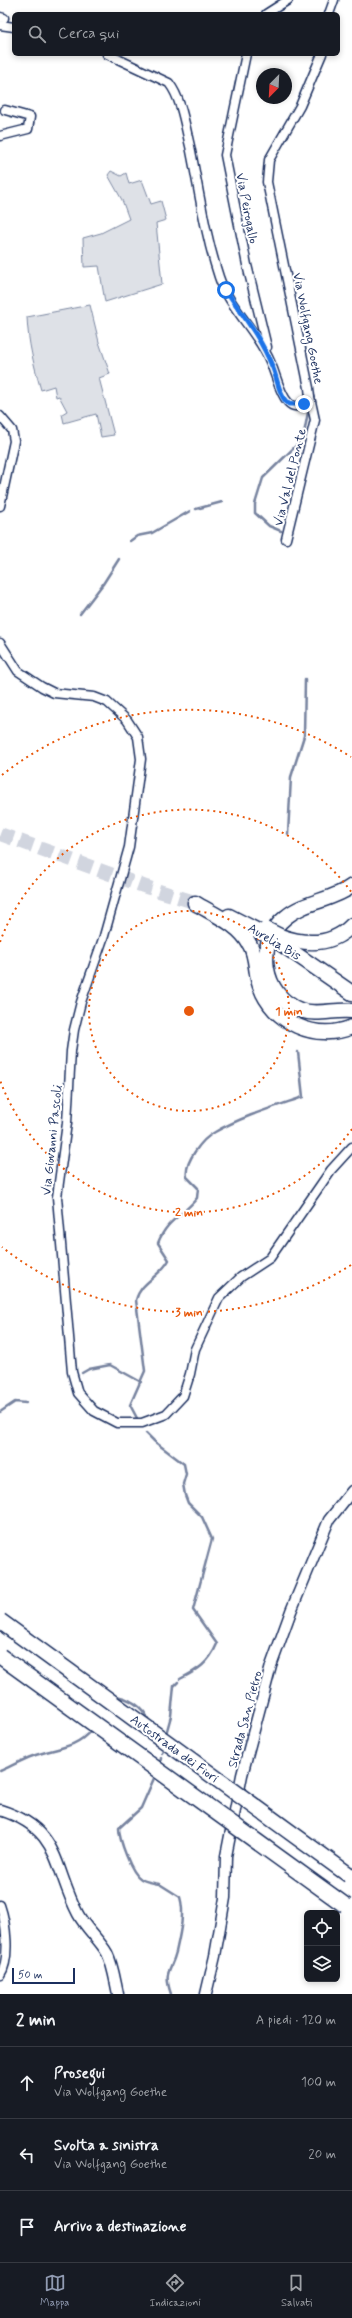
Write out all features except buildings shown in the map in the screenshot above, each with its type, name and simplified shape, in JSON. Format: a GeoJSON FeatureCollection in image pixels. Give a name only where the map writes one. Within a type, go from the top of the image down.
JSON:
{"type":"FeatureCollection","features":[{"type":"Feature","properties":{"kind":"highway"},"geometry":{"type":"LineString","coordinates":[[352,886],[336,896],[293,911],[282,920],[270,939],[266,959],[268,974],[275,990],[293,1006],[316,1013],[352,1011]]}},
{"type":"Feature","properties":{"kind":"highway","name":"Aurelia Bis"},"geometry":{"type":"LineString","coordinates":[[352,993],[265,931],[222,912],[193,902],[231,925],[244,936],[253,954],[263,992],[272,1008],[282,1016],[301,1028],[322,1032],[343,1030],[352,1027]]}},
{"type":"Feature","properties":{"kind":"highway"},"geometry":{"type":"LineString","coordinates":[[278,939],[298,942],[324,941],[341,934],[352,925]]}},
{"type":"Feature","properties":{"kind":"highway","name":"Autostrada dei Fiori"},"geometry":{"type":"LineString","coordinates":[[0,1621],[350,1875]]}},
{"type":"Feature","properties":{"kind":"highway"},"geometry":{"type":"LineString","coordinates":[[0,1656],[346,1906]]}},
{"type":"Feature","properties":{"kind":"street"},"geometry":{"type":"LineString","coordinates":[[269,12],[288,0]]}},
{"type":"Feature","properties":{"kind":"street"},"geometry":{"type":"LineString","coordinates":[[330,12],[334,0]]}},
{"type":"Feature","properties":{"kind":"street"},"geometry":{"type":"LineString","coordinates":[[1,20],[12,26]]}},
{"type":"Feature","properties":{"kind":"street","name":"Via Wolfgang Goethe"},"geometry":{"type":"LineString","coordinates":[[112,56],[169,83],[173,89],[183,117],[219,277],[259,340],[272,365],[287,403],[300,406],[310,397],[267,182],[269,160],[300,106],[321,56]]}},
{"type":"Feature","properties":{"kind":"street","name":"Via Peirogallo"},"geometry":{"type":"LineString","coordinates":[[246,56],[226,154],[257,314],[272,365]]}},
{"type":"Feature","properties":{"kind":"street"},"geometry":{"type":"LineString","coordinates":[[0,136],[28,129],[31,120],[30,117],[22,113],[5,110]]}},
{"type":"Feature","properties":{"kind":"street","name":"Via Val del Ponte"},"geometry":{"type":"LineString","coordinates":[[286,539],[315,420],[310,397]]}},
{"type":"Feature","properties":{"kind":"street"},"geometry":{"type":"LineString","coordinates":[[0,416],[12,430],[14,441],[0,506]]}},
{"type":"Feature","properties":{"kind":"street","name":"Via Giovanni Pascoli"},"geometry":{"type":"LineString","coordinates":[[0,643],[18,671],[42,688],[54,693],[94,697],[106,702],[126,720],[138,737],[141,759],[129,847],[74,1030],[67,1123],[60,1162],[57,1197],[72,1372],[78,1393],[94,1411],[118,1423],[142,1423],[166,1414],[183,1396],[190,1374],[195,1349],[219,1298],[241,1277],[270,1258],[331,1170],[352,1147]]}},
{"type":"Feature","properties":{"kind":"street","name":"Strada San Pietro"},"geometry":{"type":"LineString","coordinates":[[206,1994],[215,1956],[222,1913],[226,1856],[237,1804],[271,1666],[291,1611],[329,1520],[352,1491]]}},
{"type":"Feature","properties":{"kind":"street"},"geometry":{"type":"LineString","coordinates":[[0,1810],[18,1816],[34,1826],[47,1840],[77,1913],[87,1929],[108,1954],[118,1994]]}},
{"type":"Feature","properties":{"kind":"street"},"geometry":{"type":"LineString","coordinates":[[0,1905],[5,1920],[6,1951],[0,1975]]}},
{"type":"Feature","properties":{"kind":"shaded area"},"geometry":{"type":"Polygon","coordinates":[[[111,171],[121,176],[126,173],[129,184],[142,180],[151,204],[161,201],[166,220],[156,223],[162,284],[105,302],[99,266],[84,267],[83,238],[101,233],[129,219],[122,200],[108,175],[111,171]]]}},
{"type":"Feature","properties":{"kind":"shaded area"},"geometry":{"type":"Polygon","coordinates":[[[90,305],[99,342],[110,374],[99,378],[114,435],[101,437],[96,414],[64,423],[62,414],[67,411],[59,396],[56,397],[54,386],[41,390],[32,354],[27,317],[90,305]]]}},
{"type":"Feature","properties":{"kind":"waterway"},"geometry":{"type":"LineString","coordinates":[[281,531],[269,526],[255,513],[255,504],[263,478],[303,439],[308,412]]}},
{"type":"Feature","properties":{"kind":"waterway"},"geometry":{"type":"LineString","coordinates":[[196,509],[222,502]]}},
{"type":"Feature","properties":{"kind":"waterway"},"geometry":{"type":"LineString","coordinates":[[130,541],[137,536],[152,533],[190,511]]}},
{"type":"Feature","properties":{"kind":"waterway"},"geometry":{"type":"LineString","coordinates":[[80,614],[103,584],[119,559]]}},
{"type":"Feature","properties":{"kind":"waterway"},"geometry":{"type":"LineString","coordinates":[[288,834],[291,777],[304,736],[305,679]]}},
{"type":"Feature","properties":{"kind":"waterway"},"geometry":{"type":"LineString","coordinates":[[138,1420],[130,1405],[145,1371],[136,1300],[138,1294],[146,1283],[161,1271],[169,1260],[158,1243],[166,1228],[197,1198],[198,1188],[187,1177],[188,1165],[191,1158],[200,1145],[215,1132],[247,1117],[303,1097],[298,1052]]}},
{"type":"Feature","properties":{"kind":"waterway"},"geometry":{"type":"LineString","coordinates":[[82,1373],[89,1369],[110,1365],[141,1382]]}},
{"type":"Feature","properties":{"kind":"waterway"},"geometry":{"type":"LineString","coordinates":[[0,1412],[15,1402],[26,1403]]}},
{"type":"Feature","properties":{"kind":"waterway"},"geometry":{"type":"LineString","coordinates":[[146,1433],[155,1442],[184,1464],[186,1474],[183,1484],[185,1495],[188,1503],[202,1517],[212,1539],[193,1610],[217,1644],[207,1661],[180,1679]]}},
{"type":"Feature","properties":{"kind":"waterway"},"geometry":{"type":"LineString","coordinates":[[166,1734],[171,1716],[174,1686],[178,1682]]}},
{"type":"Feature","properties":{"kind":"waterway"},"geometry":{"type":"LineString","coordinates":[[114,1696],[125,1698],[135,1704],[143,1711],[149,1721]]}},
{"type":"Feature","properties":{"kind":"waterway"},"geometry":{"type":"LineString","coordinates":[[0,1771],[33,1756],[79,1741],[91,1730]]}},
{"type":"Feature","properties":{"kind":"waterway"},"geometry":{"type":"LineString","coordinates":[[162,1753],[165,1747]]}},
{"type":"Feature","properties":{"kind":"waterway"},"geometry":{"type":"LineString","coordinates":[[160,1764],[161,1758]]}},
{"type":"Feature","properties":{"kind":"waterway"},"geometry":{"type":"LineString","coordinates":[[155,1776],[141,1808],[119,1828],[126,1855],[137,1876],[145,1881],[159,1884]]}},
{"type":"Feature","properties":{"kind":"waterway"},"geometry":{"type":"LineString","coordinates":[[161,1885],[180,1897],[182,1910],[178,1945],[168,1976],[171,1994]]}},
{"type":"Feature","properties":{"kind":"tunnel"},"geometry":{"type":"LineString","coordinates":[[0,834],[146,887],[191,901]]}},
{"type":"Feature","properties":{"kind":"route"},"geometry":{"type":"LineString","coordinates":[[226,290],[259,340],[272,365],[284,399],[289,404],[300,406],[304,404]]}}]}
